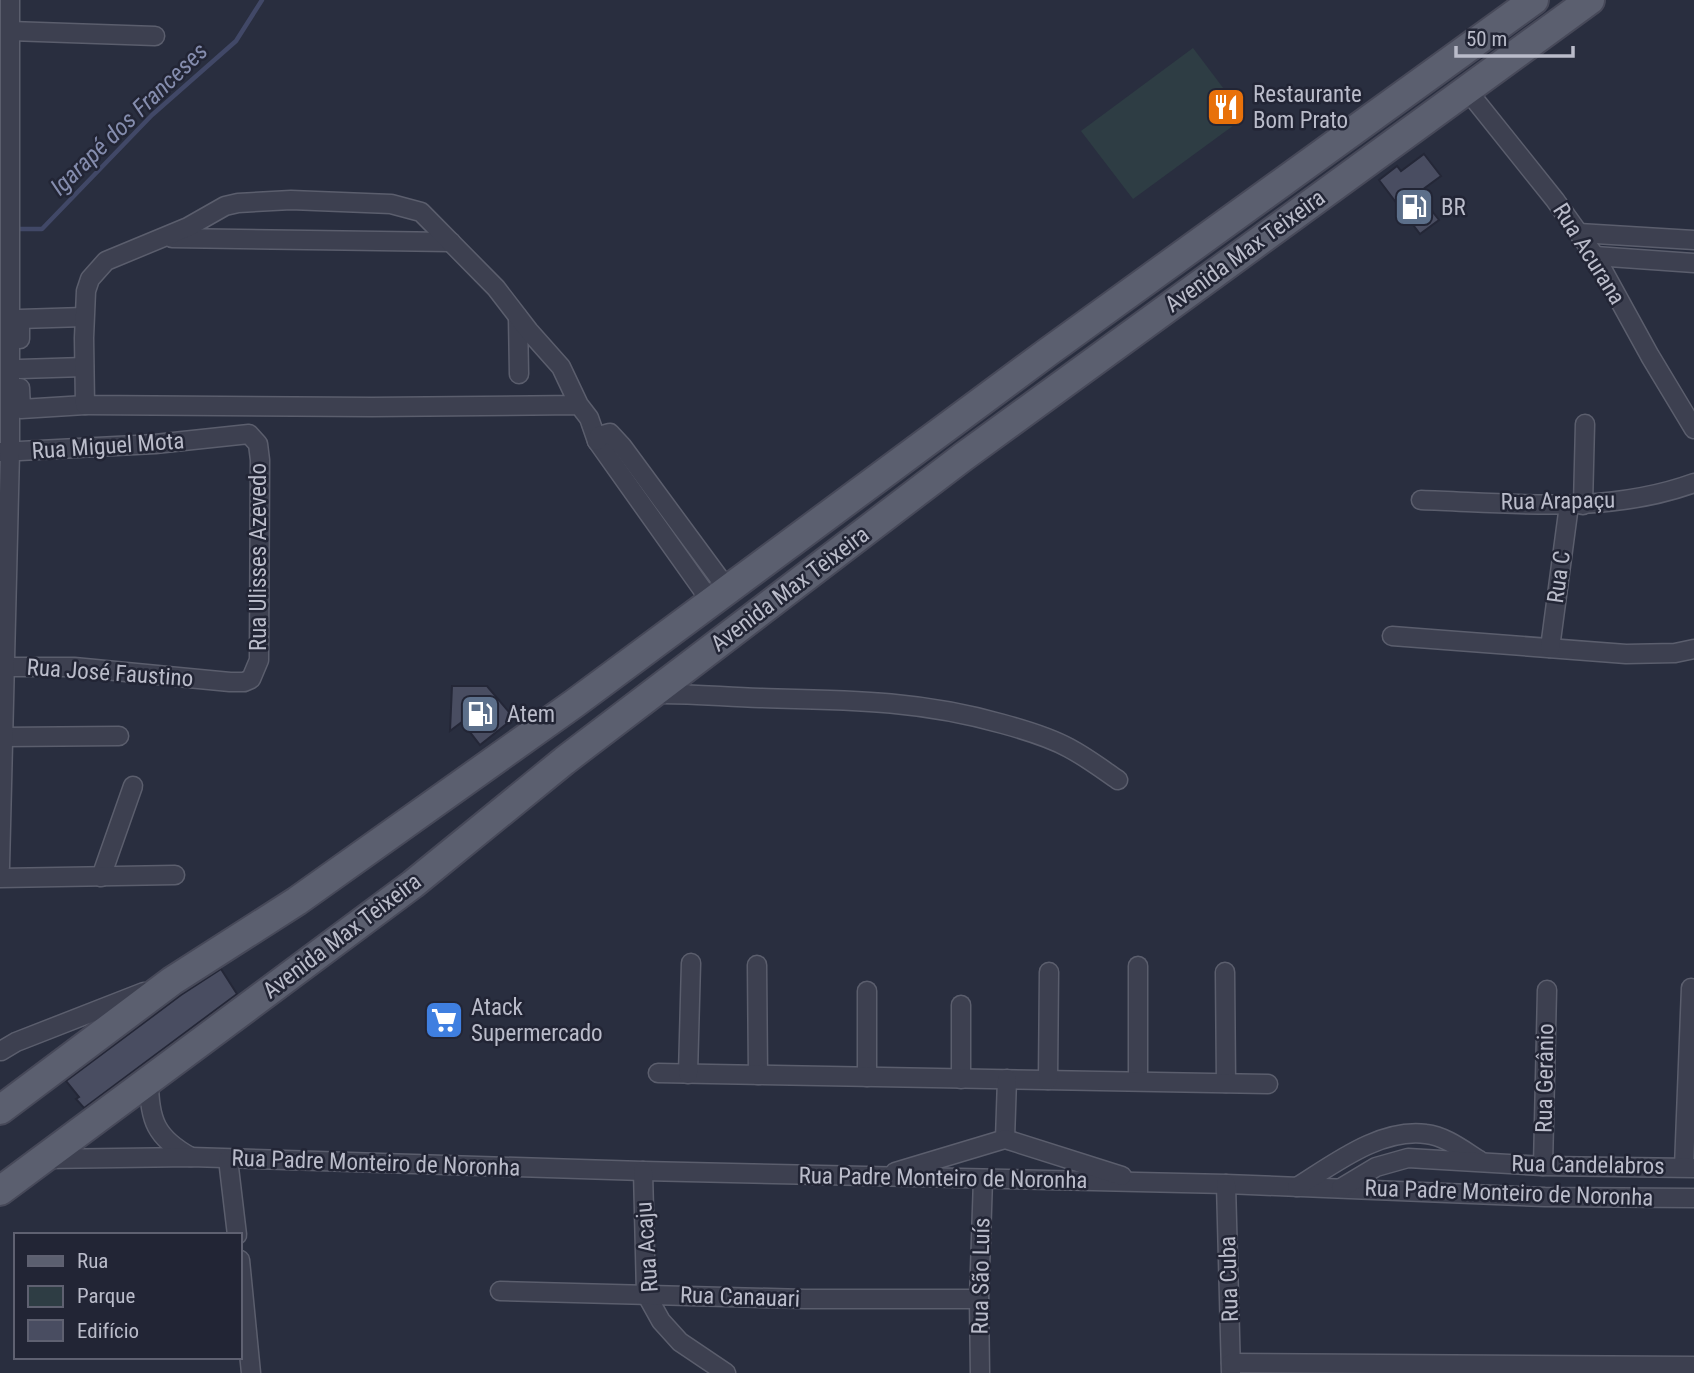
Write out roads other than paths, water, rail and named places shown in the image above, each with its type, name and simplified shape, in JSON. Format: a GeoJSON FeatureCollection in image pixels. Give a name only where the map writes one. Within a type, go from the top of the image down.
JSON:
{"type":"FeatureCollection","features":[{"type":"Feature","properties":{"kind":"main road","name":"Avenida Max Teixeira"},"geometry":{"type":"LineString","coordinates":[[0,1110],[172,981],[297,901],[390,836],[720,597],[1048,352],[1534,0]]}},
{"type":"Feature","properties":{"kind":"main road","name":"Avenida Max Teixeira"},"geometry":{"type":"LineString","coordinates":[[0,1191],[413,884],[564,761],[1024,411],[1590,0]]}},
{"type":"Feature","properties":{"kind":"street"},"geometry":{"type":"LineString","coordinates":[[0,867],[5,452],[11,247],[6,115],[10,0]]}},
{"type":"Feature","properties":{"kind":"street"},"geometry":{"type":"LineString","coordinates":[[10,31],[155,36]]}},
{"type":"Feature","properties":{"kind":"street","name":"Rua Acurana"},"geometry":{"type":"LineString","coordinates":[[1467,90],[1579,233],[1694,429]]}},
{"type":"Feature","properties":{"kind":"street"},"geometry":{"type":"LineString","coordinates":[[85,405],[86,291],[90,279],[106,261],[165,238],[225,205],[258,201],[320,201],[409,207],[421,212],[496,288],[561,367],[584,411],[720,597]]}},
{"type":"Feature","properties":{"kind":"street"},"geometry":{"type":"LineString","coordinates":[[1579,233],[1694,240]]}},
{"type":"Feature","properties":{"kind":"street"},"geometry":{"type":"LineString","coordinates":[[165,238],[451,242]]}},
{"type":"Feature","properties":{"kind":"street"},"geometry":{"type":"LineString","coordinates":[[1595,257],[1694,263]]}},
{"type":"Feature","properties":{"kind":"street"},"geometry":{"type":"LineString","coordinates":[[84,317],[20,319],[21,409],[85,405],[584,411]]}},
{"type":"Feature","properties":{"kind":"street"},"geometry":{"type":"LineString","coordinates":[[518,317],[519,374]]}},
{"type":"Feature","properties":{"kind":"street"},"geometry":{"type":"LineString","coordinates":[[20,369],[84,367]]}},
{"type":"Feature","properties":{"kind":"street","name":"Rua C"},"geometry":{"type":"LineString","coordinates":[[1550,648],[1576,505],[1585,424]]}},
{"type":"Feature","properties":{"kind":"street","name":"Rua Ulisses Azevedo"},"geometry":{"type":"LineString","coordinates":[[215,680],[244,682],[251,679],[258,660],[260,460],[257,444],[249,435],[216,438]]}},
{"type":"Feature","properties":{"kind":"street","name":"Rua Miguel Mota"},"geometry":{"type":"LineString","coordinates":[[5,452],[216,438]]}},
{"type":"Feature","properties":{"kind":"street","name":"Rua Arapaçu"},"geometry":{"type":"LineString","coordinates":[[1421,500],[1576,505],[1637,499],[1694,483]]}},
{"type":"Feature","properties":{"kind":"street"},"geometry":{"type":"LineString","coordinates":[[1392,636],[1655,655],[1694,649]]}},
{"type":"Feature","properties":{"kind":"street","name":"Rua José Faustino"},"geometry":{"type":"LineString","coordinates":[[3,678],[74,667],[215,680]]}},
{"type":"Feature","properties":{"kind":"street"},"geometry":{"type":"LineString","coordinates":[[653,694],[851,700],[901,703],[957,711],[1020,729],[1068,747],[1118,780]]}},
{"type":"Feature","properties":{"kind":"street"},"geometry":{"type":"LineString","coordinates":[[3,737],[119,736]]}},
{"type":"Feature","properties":{"kind":"street"},"geometry":{"type":"LineString","coordinates":[[101,877],[133,786]]}},
{"type":"Feature","properties":{"kind":"street"},"geometry":{"type":"LineString","coordinates":[[0,878],[175,875]]}},
{"type":"Feature","properties":{"kind":"street"},"geometry":{"type":"LineString","coordinates":[[688,1073],[691,962]]}},
{"type":"Feature","properties":{"kind":"street"},"geometry":{"type":"LineString","coordinates":[[757,965],[758,1075]]}},
{"type":"Feature","properties":{"kind":"street"},"geometry":{"type":"LineString","coordinates":[[1138,966],[1138,1081]]}},
{"type":"Feature","properties":{"kind":"street"},"geometry":{"type":"LineString","coordinates":[[1048,1080],[1049,972]]}},
{"type":"Feature","properties":{"kind":"street"},"geometry":{"type":"LineString","coordinates":[[1225,972],[1226,1083]]}},
{"type":"Feature","properties":{"kind":"street"},"geometry":{"type":"LineString","coordinates":[[0,1049],[172,981]]}},
{"type":"Feature","properties":{"kind":"street"},"geometry":{"type":"LineString","coordinates":[[1689,1168],[1691,988]]}},
{"type":"Feature","properties":{"kind":"street","name":"Rua Gerânio"},"geometry":{"type":"LineString","coordinates":[[1543,1166],[1547,990]]}},
{"type":"Feature","properties":{"kind":"street"},"geometry":{"type":"LineString","coordinates":[[867,991],[867,1077]]}},
{"type":"Feature","properties":{"kind":"street"},"geometry":{"type":"LineString","coordinates":[[961,1005],[961,1079]]}},
{"type":"Feature","properties":{"kind":"street"},"geometry":{"type":"LineString","coordinates":[[658,1073],[1268,1084]]}},
{"type":"Feature","properties":{"kind":"street"},"geometry":{"type":"LineString","coordinates":[[1005,1139],[1007,1079]]}},
{"type":"Feature","properties":{"kind":"street"},"geometry":{"type":"LineString","coordinates":[[149,1081],[149,1102],[159,1132],[174,1148],[191,1157]]}},
{"type":"Feature","properties":{"kind":"street","name":"Rua Candelabros"},"geometry":{"type":"LineString","coordinates":[[1297,1187],[1363,1148],[1408,1134],[1426,1134],[1441,1138],[1482,1162]]}},
{"type":"Feature","properties":{"kind":"street"},"geometry":{"type":"LineString","coordinates":[[878,1177],[1005,1139],[1142,1182]]}},
{"type":"Feature","properties":{"kind":"street","name":"Rua Padre Monteiro de Noronha"},"geometry":{"type":"LineString","coordinates":[[44,1159],[191,1157],[643,1171],[1226,1184],[1545,1197],[1694,1198]]}},
{"type":"Feature","properties":{"kind":"street","name":"Rua Candelabros"},"geometry":{"type":"LineString","coordinates":[[1341,1188],[1376,1167],[1408,1158],[1543,1166],[1689,1168]]}},
{"type":"Feature","properties":{"kind":"street"},"geometry":{"type":"LineString","coordinates":[[228,1159],[237,1233]]}},
{"type":"Feature","properties":{"kind":"street","name":"Rua Acaju"},"geometry":{"type":"LineString","coordinates":[[643,1171],[646,1294],[661,1321],[680,1342],[726,1373]]}},
{"type":"Feature","properties":{"kind":"street","name":"Rua São Luís"},"geometry":{"type":"LineString","coordinates":[[980,1373],[979,1299],[983,1179]]}},
{"type":"Feature","properties":{"kind":"street","name":"Rua Cuba"},"geometry":{"type":"LineString","coordinates":[[1226,1184],[1231,1368]]}},
{"type":"Feature","properties":{"kind":"street"},"geometry":{"type":"LineString","coordinates":[[242,1281],[251,1373]]}},
{"type":"Feature","properties":{"kind":"street","name":"Rua Canauari"},"geometry":{"type":"LineString","coordinates":[[500,1291],[805,1299],[979,1299]]}},
{"type":"Feature","properties":{"kind":"street"},"geometry":{"type":"LineString","coordinates":[[1231,1368],[1694,1366]]}},
{"type":"Feature","properties":{"kind":"waterway","name":"Igarapé dos Franceses"},"geometry":{"type":"LineString","coordinates":[[15,229],[42,229],[152,115],[236,41],[262,0]]}},
{"type":"Feature","properties":{"kind":"place","name":"Restaurante Bom Prato"},"geometry":{"type":"Point","coordinates":[1226,107]}},
{"type":"Feature","properties":{"kind":"place","name":"BR"},"geometry":{"type":"Point","coordinates":[1414,207]}},
{"type":"Feature","properties":{"kind":"place","name":"Atem"},"geometry":{"type":"Point","coordinates":[480,714]}},
{"type":"Feature","properties":{"kind":"place","name":"Atack Supermercado"},"geometry":{"type":"Point","coordinates":[444,1020]}}]}
